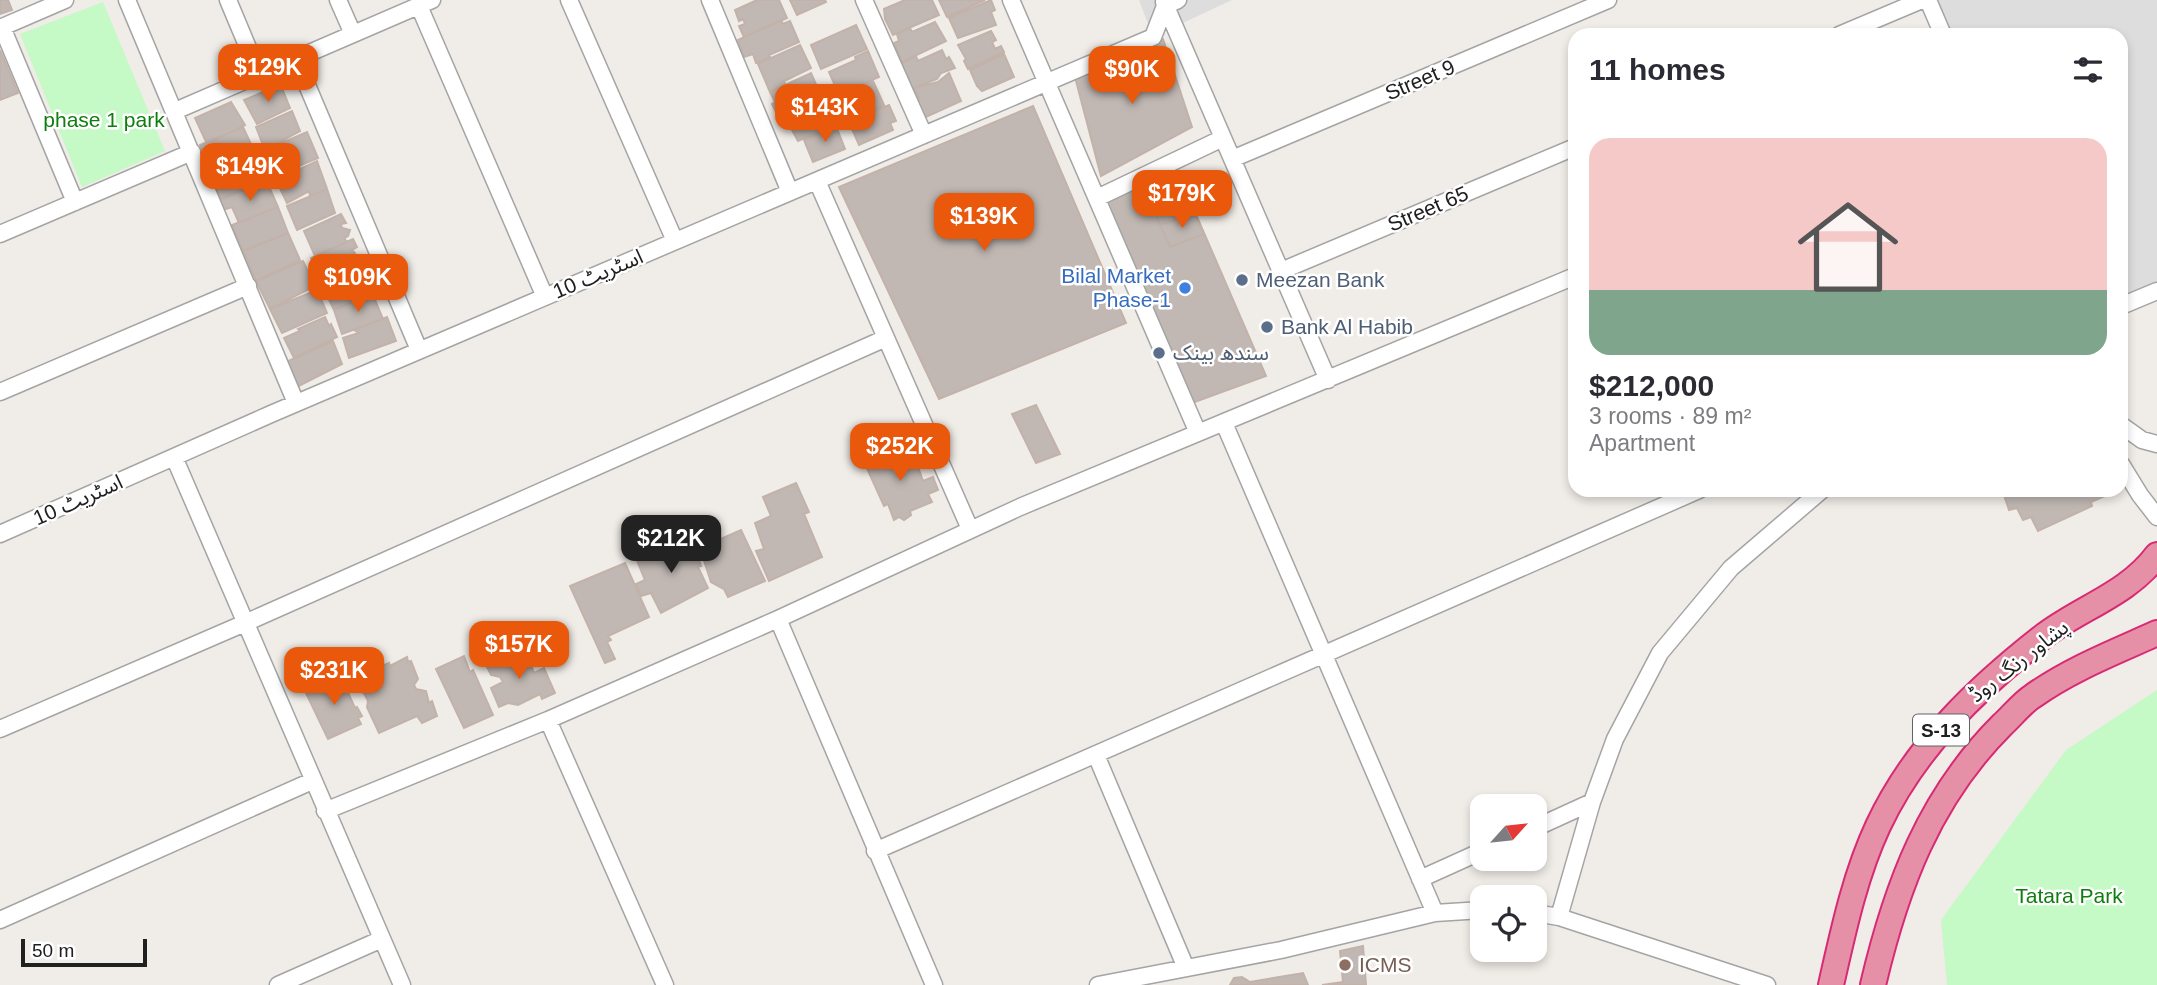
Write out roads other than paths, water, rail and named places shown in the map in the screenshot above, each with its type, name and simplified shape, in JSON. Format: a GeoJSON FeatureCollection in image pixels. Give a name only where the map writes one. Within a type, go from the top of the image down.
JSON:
{"type":"FeatureCollection","features":[{"type":"Feature","properties":{"kind":"highway","name":"پشاور رنگ روڈ"},"geometry":{"type":"LineString","coordinates":[[1831,985],[1860,876],[1878,827],[1924,749],[1959,710],[2014,660],[2049,632],[2123,589],[2157,555]]}},
{"type":"Feature","properties":{"kind":"highway","name":"پشاور رنگ روڈ"},"geometry":{"type":"LineString","coordinates":[[1874,983],[1900,887],[1924,834],[1954,783],[1991,737],[2031,697],[2116,650],[2157,633]]}},
{"type":"Feature","properties":{"kind":"street"},"geometry":{"type":"LineString","coordinates":[[65,0],[1,28],[75,202]]}},
{"type":"Feature","properties":{"kind":"street"},"geometry":{"type":"LineString","coordinates":[[127,0],[296,403]]}},
{"type":"Feature","properties":{"kind":"street"},"geometry":{"type":"LineString","coordinates":[[228,0],[259,74]]}},
{"type":"Feature","properties":{"kind":"street"},"geometry":{"type":"LineString","coordinates":[[338,0],[353,34]]}},
{"type":"Feature","properties":{"kind":"street"},"geometry":{"type":"LineString","coordinates":[[569,0],[676,241]]}},
{"type":"Feature","properties":{"kind":"street"},"geometry":{"type":"LineString","coordinates":[[710,0],[790,192]]}},
{"type":"Feature","properties":{"kind":"street"},"geometry":{"type":"LineString","coordinates":[[864,0],[924,135]]}},
{"type":"Feature","properties":{"kind":"street"},"geometry":{"type":"LineString","coordinates":[[1011,0],[1198,433]]}},
{"type":"Feature","properties":{"kind":"street","name":"Street 9"},"geometry":{"type":"LineString","coordinates":[[1232,159],[1608,0]]}},
{"type":"Feature","properties":{"kind":"street"},"geometry":{"type":"LineString","coordinates":[[1856,28],[1922,0]]}},
{"type":"Feature","properties":{"kind":"street"},"geometry":{"type":"LineString","coordinates":[[1928,0],[1940,28]]}},
{"type":"Feature","properties":{"kind":"street"},"geometry":{"type":"LineString","coordinates":[[1169,2],[1223,138],[1328,380]]}},
{"type":"Feature","properties":{"kind":"street","name":"اسٹریٹ 10"},"geometry":{"type":"LineString","coordinates":[[0,534],[296,403],[1153,37],[1169,2]]}},
{"type":"Feature","properties":{"kind":"street"},"geometry":{"type":"LineString","coordinates":[[175,111],[426,3],[545,297]]}},
{"type":"Feature","properties":{"kind":"street"},"geometry":{"type":"LineString","coordinates":[[296,59],[419,350]]}},
{"type":"Feature","properties":{"kind":"street"},"geometry":{"type":"LineString","coordinates":[[1097,198],[1223,138]]}},
{"type":"Feature","properties":{"kind":"street","name":"Street 65"},"geometry":{"type":"LineString","coordinates":[[1280,271],[1568,150]]}},
{"type":"Feature","properties":{"kind":"street"},"geometry":{"type":"LineString","coordinates":[[0,234],[192,152]]}},
{"type":"Feature","properties":{"kind":"street"},"geometry":{"type":"LineString","coordinates":[[817,181],[970,529]]}},
{"type":"Feature","properties":{"kind":"street"},"geometry":{"type":"LineString","coordinates":[[325,811],[548,720],[778,619],[970,529],[1568,279]]}},
{"type":"Feature","properties":{"kind":"street"},"geometry":{"type":"LineString","coordinates":[[0,392],[248,286]]}},
{"type":"Feature","properties":{"kind":"street"},"geometry":{"type":"LineString","coordinates":[[2128,303],[2157,291]]}},
{"type":"Feature","properties":{"kind":"street"},"geometry":{"type":"LineString","coordinates":[[0,729],[886,338]]}},
{"type":"Feature","properties":{"kind":"street"},"geometry":{"type":"LineString","coordinates":[[1224,423],[1435,913]]}},
{"type":"Feature","properties":{"kind":"street"},"geometry":{"type":"LineString","coordinates":[[2128,430],[2142,440],[2157,444]]}},
{"type":"Feature","properties":{"kind":"street"},"geometry":{"type":"LineString","coordinates":[[174,457],[402,985]]}},
{"type":"Feature","properties":{"kind":"street"},"geometry":{"type":"LineString","coordinates":[[2128,475],[2157,517]]}},
{"type":"Feature","properties":{"kind":"street"},"geometry":{"type":"LineString","coordinates":[[876,851],[1683,497]]}},
{"type":"Feature","properties":{"kind":"street"},"geometry":{"type":"LineString","coordinates":[[1559,917],[1592,802],[1615,739],[1660,653],[1731,568],[1814,497]]}},
{"type":"Feature","properties":{"kind":"street"},"geometry":{"type":"LineString","coordinates":[[778,619],[934,985]]}},
{"type":"Feature","properties":{"kind":"street"},"geometry":{"type":"LineString","coordinates":[[548,720],[665,985]]}},
{"type":"Feature","properties":{"kind":"street"},"geometry":{"type":"LineString","coordinates":[[1096,755],[1186,968]]}},
{"type":"Feature","properties":{"kind":"street"},"geometry":{"type":"LineString","coordinates":[[0,920],[313,781]]}},
{"type":"Feature","properties":{"kind":"street"},"geometry":{"type":"LineString","coordinates":[[1547,823],[1592,802]]}},
{"type":"Feature","properties":{"kind":"street"},"geometry":{"type":"LineString","coordinates":[[1420,879],[1470,856]]}},
{"type":"Feature","properties":{"kind":"street"},"geometry":{"type":"LineString","coordinates":[[1098,985],[1281,950],[1435,913],[1470,911]]}},
{"type":"Feature","properties":{"kind":"street"},"geometry":{"type":"LineString","coordinates":[[1547,915],[1767,985]]}},
{"type":"Feature","properties":{"kind":"street"},"geometry":{"type":"LineString","coordinates":[[278,985],[382,939]]}},
{"type":"Feature","properties":{"kind":"place","name":"Meezan Bank"},"geometry":{"type":"Point","coordinates":[1242,280]}},
{"type":"Feature","properties":{"kind":"place","name":"Bilal Market Phase-1"},"geometry":{"type":"Point","coordinates":[1185,288]}},
{"type":"Feature","properties":{"kind":"place","name":"Bank Al Habib"},"geometry":{"type":"Point","coordinates":[1267,327]}},
{"type":"Feature","properties":{"kind":"place","name":"سندھ بینک"},"geometry":{"type":"Point","coordinates":[1159,353]}},
{"type":"Feature","properties":{"kind":"place","name":"ICMS"},"geometry":{"type":"Point","coordinates":[1345,965]}},
{"type":"Feature","properties":{"kind":"park label","name":"phase 1 park"},"geometry":{"type":"Point","coordinates":[104,120]}},
{"type":"Feature","properties":{"kind":"park label","name":"Tatara Park"},"geometry":{"type":"Point","coordinates":[2069,896]}}]}
